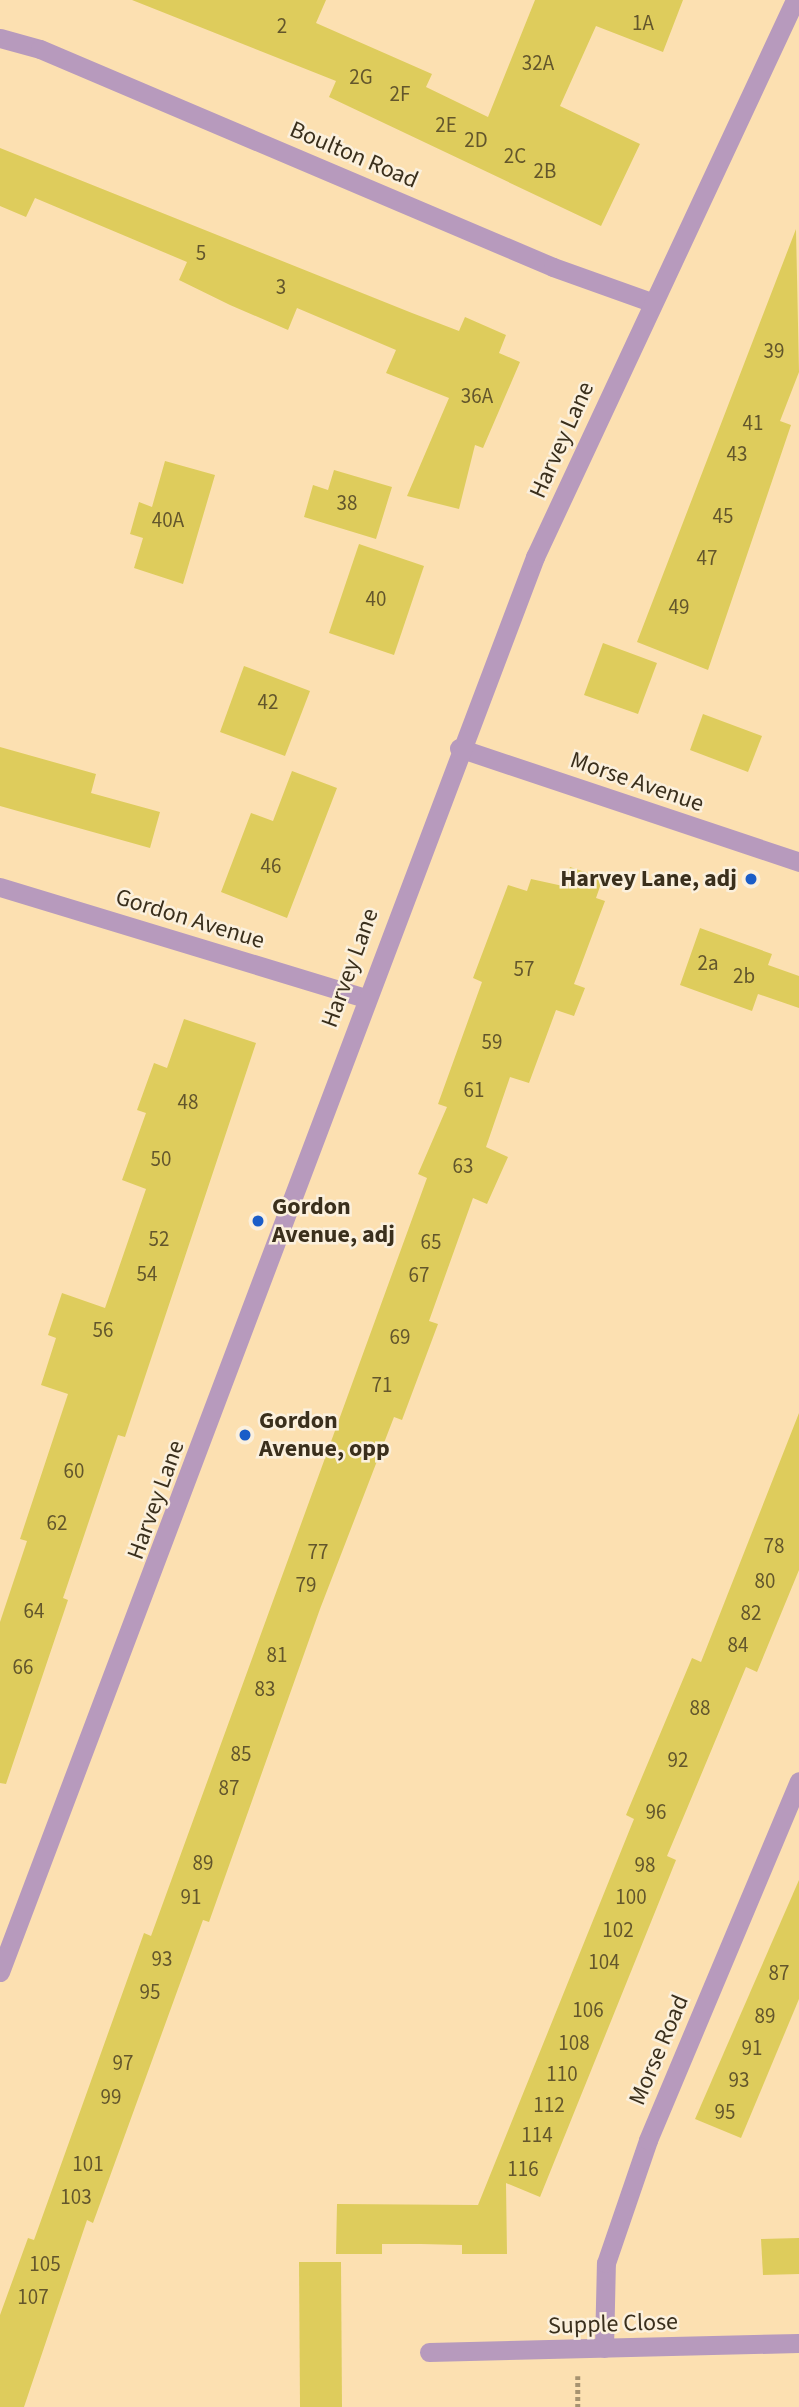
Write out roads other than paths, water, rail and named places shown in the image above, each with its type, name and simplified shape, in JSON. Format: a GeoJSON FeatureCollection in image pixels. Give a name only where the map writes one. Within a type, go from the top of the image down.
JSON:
{"type":"FeatureCollection","features":[{"type":"Feature","properties":{"kind":"street","name":"Harvey Lane"},"geometry":{"type":"LineString","coordinates":[[0,1972],[180,1506],[365,998],[459,748],[535,557],[651,302],[795,0]]}},
{"type":"Feature","properties":{"kind":"street","name":"Boulton Road"},"geometry":{"type":"LineString","coordinates":[[0,38],[40,49],[553,267],[651,302]]}},
{"type":"Feature","properties":{"kind":"street","name":"Morse Avenue"},"geometry":{"type":"LineString","coordinates":[[459,748],[799,862]]}},
{"type":"Feature","properties":{"kind":"street","name":"Gordon Avenue"},"geometry":{"type":"LineString","coordinates":[[0,887],[365,998]]}},
{"type":"Feature","properties":{"kind":"street","name":"Morse Road"},"geometry":{"type":"LineString","coordinates":[[604,2348],[606,2263],[648,2140],[799,1781]]}},
{"type":"Feature","properties":{"kind":"street","name":"Supple Close"},"geometry":{"type":"LineString","coordinates":[[429,2352],[799,2343]]}},
{"type":"Feature","properties":{"kind":"place","name":"Harvey Lane, adj"},"geometry":{"type":"Point","coordinates":[751,879]}},
{"type":"Feature","properties":{"kind":"place","name":"Gordon Avenue, adj"},"geometry":{"type":"Point","coordinates":[258,1221]}},
{"type":"Feature","properties":{"kind":"place","name":"Gordon Avenue, opp"},"geometry":{"type":"Point","coordinates":[245,1435]}}]}
